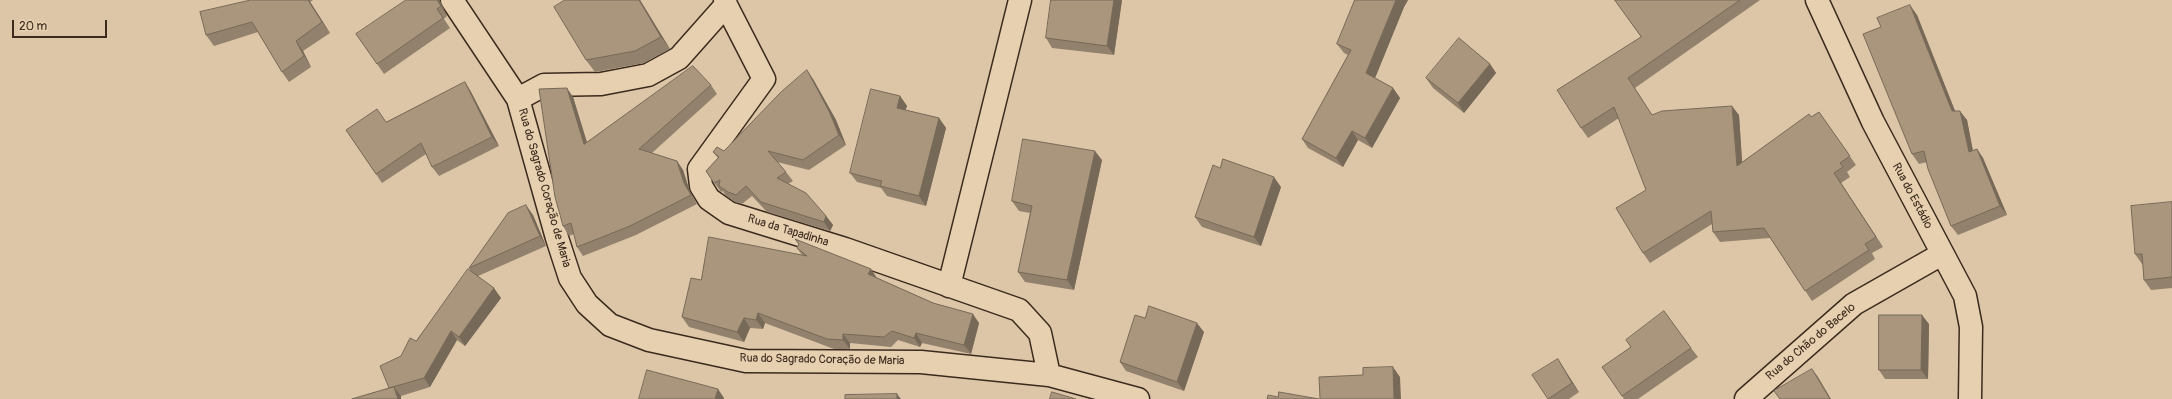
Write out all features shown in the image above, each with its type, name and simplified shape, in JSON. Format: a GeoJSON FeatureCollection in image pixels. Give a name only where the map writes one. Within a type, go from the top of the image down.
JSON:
{"type":"FeatureCollection","features":[{"type":"Feature","properties":{"kind":"street","name":"Rua do Sagrado Coração de Maria"},"geometry":{"type":"LineString","coordinates":[[452,0],[518,99],[557,238],[570,278],[587,304],[610,325],[649,340],[746,360],[921,362],[1049,375],[1138,399]]}},
{"type":"Feature","properties":{"kind":"street"},"geometry":{"type":"LineString","coordinates":[[949,286],[1020,0]]}},
{"type":"Feature","properties":{"kind":"street","name":"Rua do Estádio"},"geometry":{"type":"LineString","coordinates":[[1817,0],[1873,122],[1965,296],[1971,327],[1970,399]]}},
{"type":"Feature","properties":{"kind":"street"},"geometry":{"type":"LineString","coordinates":[[518,99],[544,85],[601,84],[648,76],[679,58],[726,3]]}},
{"type":"Feature","properties":{"kind":"street","name":"Rua da Tapadinha"},"geometry":{"type":"LineString","coordinates":[[726,3],[764,79],[699,169],[701,186],[709,199],[729,213],[845,249],[1019,310],[1040,333],[1049,375]]}},
{"type":"Feature","properties":{"kind":"street","name":"Rua do Chão do Bacelo"},"geometry":{"type":"LineString","coordinates":[[1746,399],[1854,304],[1942,254]]}},
{"type":"Feature","properties":{"kind":"building"},"geometry":{"type":"Polygon","coordinates":[[[251,0],[308,0],[322,22],[296,41],[304,56],[282,72],[252,22],[206,35],[200,12],[251,0]]]}},
{"type":"Feature","properties":{"kind":"building"},"geometry":{"type":"Polygon","coordinates":[[[406,0],[437,0],[441,6],[437,9],[443,18],[377,64],[356,34],[406,0]]]}},
{"type":"Feature","properties":{"kind":"building"},"geometry":{"type":"Polygon","coordinates":[[[565,0],[639,0],[661,37],[635,51],[586,60],[554,7],[565,0]]]}},
{"type":"Feature","properties":{"kind":"building"},"geometry":{"type":"Polygon","coordinates":[[[1051,0],[1114,0],[1107,46],[1046,38],[1051,0]]]}},
{"type":"Feature","properties":{"kind":"building"},"geometry":{"type":"Polygon","coordinates":[[[1355,0],[1396,0],[1366,73],[1393,88],[1365,138],[1352,131],[1336,158],[1302,139],[1351,50],[1337,44],[1355,0]]]}},
{"type":"Feature","properties":{"kind":"building"},"geometry":{"type":"Polygon","coordinates":[[[1615,0],[1740,0],[1628,78],[1652,115],[1662,111],[1732,106],[1737,166],[1809,114],[1811,117],[1819,112],[1850,156],[1840,163],[1843,167],[1834,173],[1876,237],[1865,244],[1869,250],[1805,291],[1764,228],[1713,232],[1711,211],[1643,253],[1616,208],[1646,190],[1614,107],[1581,128],[1557,90],[1641,37],[1615,0]]]}},
{"type":"Feature","properties":{"kind":"building"},"geometry":{"type":"Polygon","coordinates":[[[1910,5],[1952,111],[1960,111],[1969,152],[1977,149],[2000,206],[1951,226],[1928,169],[1924,151],[1912,154],[1863,34],[1881,27],[1877,18],[1910,5]]]}},
{"type":"Feature","properties":{"kind":"building"},"geometry":{"type":"Polygon","coordinates":[[[1459,38],[1490,64],[1458,103],[1426,78],[1459,38]]]}},
{"type":"Feature","properties":{"kind":"building"},"geometry":{"type":"Polygon","coordinates":[[[693,66],[711,85],[639,149],[677,161],[684,183],[691,195],[630,226],[577,247],[571,223],[563,226],[555,197],[539,89],[567,88],[584,144],[693,66]]]}},
{"type":"Feature","properties":{"kind":"building"},"geometry":{"type":"Polygon","coordinates":[[[807,70],[829,111],[839,135],[803,160],[768,151],[786,172],[777,178],[806,193],[826,216],[824,222],[761,202],[746,186],[736,195],[728,192],[719,186],[720,180],[714,183],[706,171],[719,157],[713,152],[717,147],[724,151],[781,92],[807,70]]]}},
{"type":"Feature","properties":{"kind":"building"},"geometry":{"type":"Polygon","coordinates":[[[465,82],[492,137],[432,167],[421,143],[376,174],[346,130],[377,109],[386,122],[465,82]]]}},
{"type":"Feature","properties":{"kind":"building"},"geometry":{"type":"Polygon","coordinates":[[[871,89],[900,96],[897,108],[939,118],[919,196],[880,186],[882,181],[850,173],[871,89]]]}},
{"type":"Feature","properties":{"kind":"building"},"geometry":{"type":"Polygon","coordinates":[[[1023,139],[1095,151],[1067,280],[1018,272],[1032,206],[1012,201],[1023,139]]]}},
{"type":"Feature","properties":{"kind":"building"},"geometry":{"type":"Polygon","coordinates":[[[1223,159],[1274,177],[1254,237],[1195,217],[1213,165],[1220,168],[1223,159]]]}},
{"type":"Feature","properties":{"kind":"building"},"geometry":{"type":"Polygon","coordinates":[[[2172,202],[2172,277],[2144,280],[2142,254],[2135,254],[2131,206],[2172,202]]]}},
{"type":"Feature","properties":{"kind":"building"},"geometry":{"type":"Polygon","coordinates":[[[526,205],[540,236],[469,268],[508,213],[526,205]]]}},
{"type":"Feature","properties":{"kind":"building"},"geometry":{"type":"Polygon","coordinates":[[[709,237],[807,256],[797,248],[799,244],[795,239],[871,269],[868,274],[933,303],[973,314],[964,345],[916,333],[914,338],[892,331],[884,337],[843,334],[843,340],[827,339],[758,313],[756,320],[744,318],[737,332],[682,317],[691,278],[701,280],[709,237]]]}},
{"type":"Feature","properties":{"kind":"building"},"geometry":{"type":"Polygon","coordinates":[[[468,269],[494,288],[459,337],[451,331],[424,378],[389,388],[380,366],[401,356],[410,338],[416,341],[468,269]]]}},
{"type":"Feature","properties":{"kind":"building"},"geometry":{"type":"Polygon","coordinates":[[[1149,306],[1197,323],[1177,382],[1120,362],[1135,315],[1145,318],[1149,306]]]}},
{"type":"Feature","properties":{"kind":"building"},"geometry":{"type":"Polygon","coordinates":[[[1664,311],[1691,348],[1622,396],[1602,367],[1631,347],[1626,340],[1664,311]]]}},
{"type":"Feature","properties":{"kind":"building"},"geometry":{"type":"Polygon","coordinates":[[[1879,315],[1922,315],[1921,370],[1879,370],[1879,315]]]}},
{"type":"Feature","properties":{"kind":"building"},"geometry":{"type":"Polygon","coordinates":[[[1558,359],[1572,383],[1548,399],[1532,375],[1558,359]]]}},
{"type":"Feature","properties":{"kind":"building"},"geometry":{"type":"Polygon","coordinates":[[[1393,367],[1394,399],[1320,399],[1319,377],[1363,375],[1363,368],[1393,367]]]}},
{"type":"Feature","properties":{"kind":"building"},"geometry":{"type":"Polygon","coordinates":[[[1812,369],[1830,399],[1780,399],[1774,391],[1812,369]]]}},
{"type":"Feature","properties":{"kind":"building"},"geometry":{"type":"Polygon","coordinates":[[[647,370],[718,389],[715,399],[639,399],[647,370]]]}},
{"type":"Feature","properties":{"kind":"building"},"geometry":{"type":"Polygon","coordinates":[[[394,387],[398,399],[352,399],[394,387]]]}},
{"type":"Feature","properties":{"kind":"building"},"geometry":{"type":"Polygon","coordinates":[[[1052,392],[1076,399],[1050,399],[1052,392]]]}},
{"type":"Feature","properties":{"kind":"building"},"geometry":{"type":"Polygon","coordinates":[[[1279,392],[1319,399],[1267,399],[1268,395],[1278,397],[1279,392]]]}},
{"type":"Feature","properties":{"kind":"building"},"geometry":{"type":"Polygon","coordinates":[[[897,394],[897,399],[845,399],[845,395],[897,394]]]}}]}
